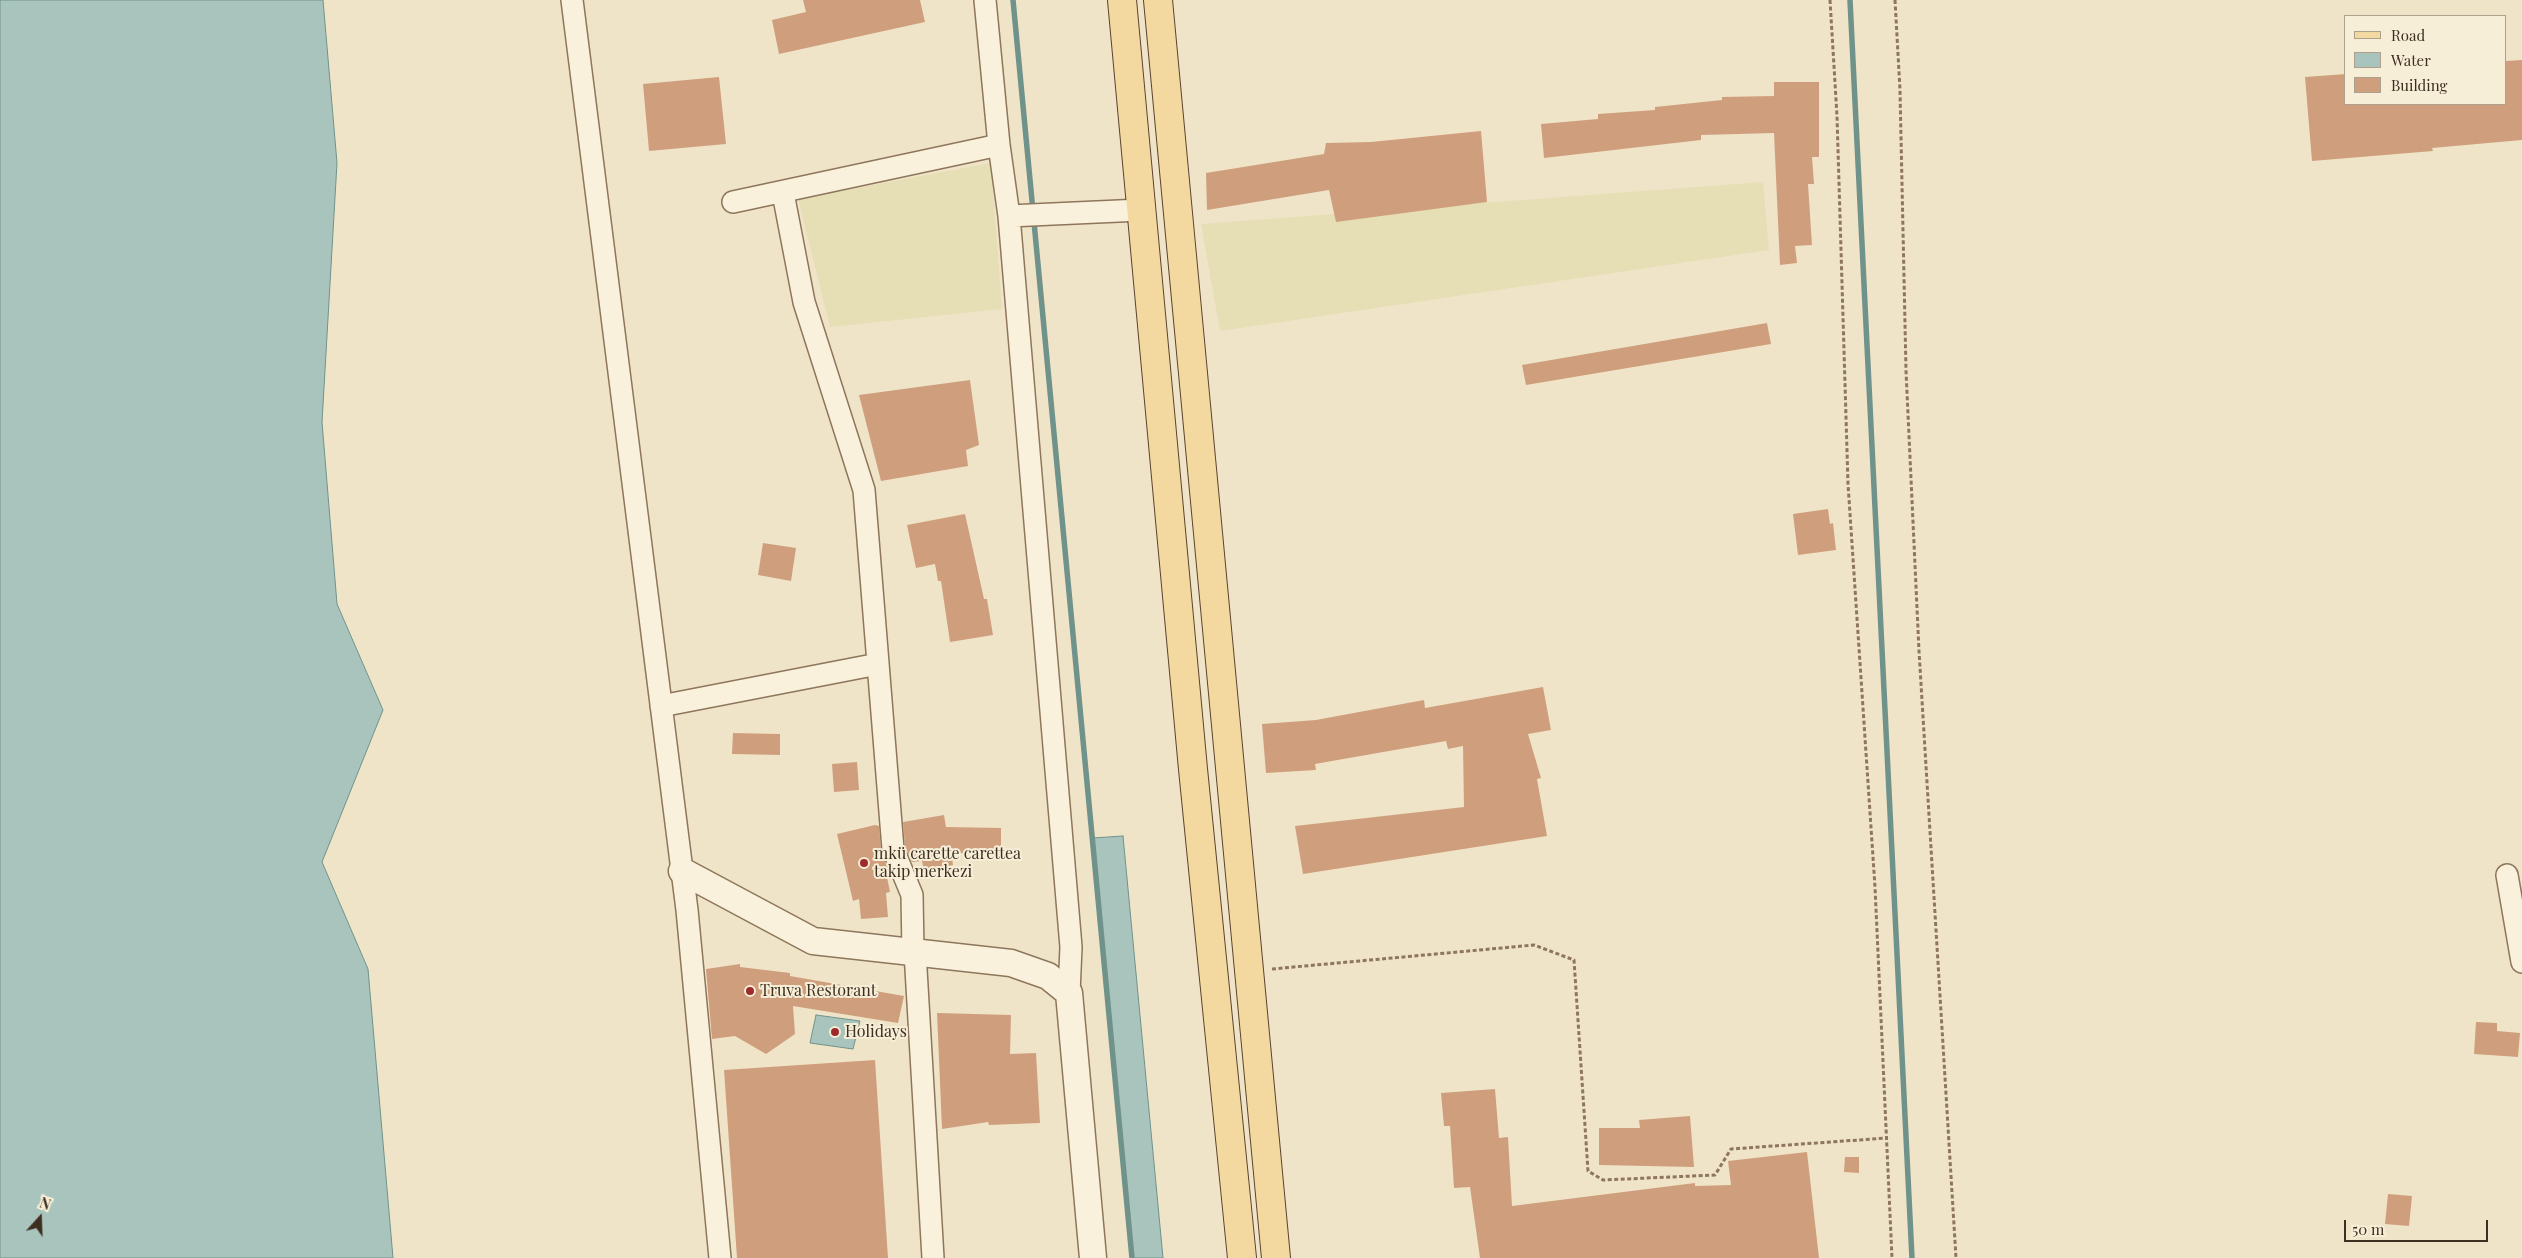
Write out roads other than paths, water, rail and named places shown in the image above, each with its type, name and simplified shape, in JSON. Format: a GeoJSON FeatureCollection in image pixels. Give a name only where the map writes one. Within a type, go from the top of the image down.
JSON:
{"type":"FeatureCollection","features":[{"type":"Feature","properties":{"kind":"main road"},"geometry":{"type":"LineString","coordinates":[[1122,0],[1193,769],[1242,1258]]}},
{"type":"Feature","properties":{"kind":"main road"},"geometry":{"type":"LineString","coordinates":[[1158,0],[1276,1258]]}},
{"type":"Feature","properties":{"kind":"street"},"geometry":{"type":"LineString","coordinates":[[572,0],[682,871],[720,1258]]}},
{"type":"Feature","properties":{"kind":"street"},"geometry":{"type":"LineString","coordinates":[[985,0],[999,145],[1009,216],[1071,947],[1069,993],[1093,1258]]}},
{"type":"Feature","properties":{"kind":"street"},"geometry":{"type":"LineString","coordinates":[[734,202],[783,193],[999,145]]}},
{"type":"Feature","properties":{"kind":"street"},"geometry":{"type":"LineString","coordinates":[[783,193],[804,302],[864,490],[893,850],[912,895],[933,1258]]}},
{"type":"Feature","properties":{"kind":"street"},"geometry":{"type":"LineString","coordinates":[[1009,216],[1141,210]]}},
{"type":"Feature","properties":{"kind":"street"},"geometry":{"type":"LineString","coordinates":[[661,706],[878,664]]}},
{"type":"Feature","properties":{"kind":"street"},"geometry":{"type":"LineString","coordinates":[[682,871],[812,941],[1012,963],[1048,976],[1069,993]]}},
{"type":"Feature","properties":{"kind":"street"},"geometry":{"type":"LineString","coordinates":[[2507,875],[2522,962]]}},
{"type":"Feature","properties":{"kind":"water"},"geometry":{"type":"Polygon","coordinates":[[[0,0],[323,0],[337,163],[322,422],[337,604],[383,710],[322,862],[368,969],[393,1258],[0,1258],[0,0]]]}},
{"type":"Feature","properties":{"kind":"water"},"geometry":{"type":"Polygon","coordinates":[[[1123,836],[1163,1258],[1132,1258],[1093,838],[1123,836]]]}},
{"type":"Feature","properties":{"kind":"water","name":"Holidays"},"geometry":{"type":"Polygon","coordinates":[[[816,1015],[860,1021],[853,1049],[810,1043],[816,1015]]]}},
{"type":"Feature","properties":{"kind":"waterway"},"geometry":{"type":"LineString","coordinates":[[1013,0],[1132,1258]]}},
{"type":"Feature","properties":{"kind":"waterway"},"geometry":{"type":"LineString","coordinates":[[1850,0],[1912,1258]]}},
{"type":"Feature","properties":{"kind":"place","name":"mkü carette carettea takip merkezi"},"geometry":{"type":"Point","coordinates":[864,863]}},
{"type":"Feature","properties":{"kind":"place","name":"Truva Restorant"},"geometry":{"type":"Point","coordinates":[750,991]}},
{"type":"Feature","properties":{"kind":"place","name":"Holidays"},"geometry":{"type":"Point","coordinates":[835,1032]}}]}
